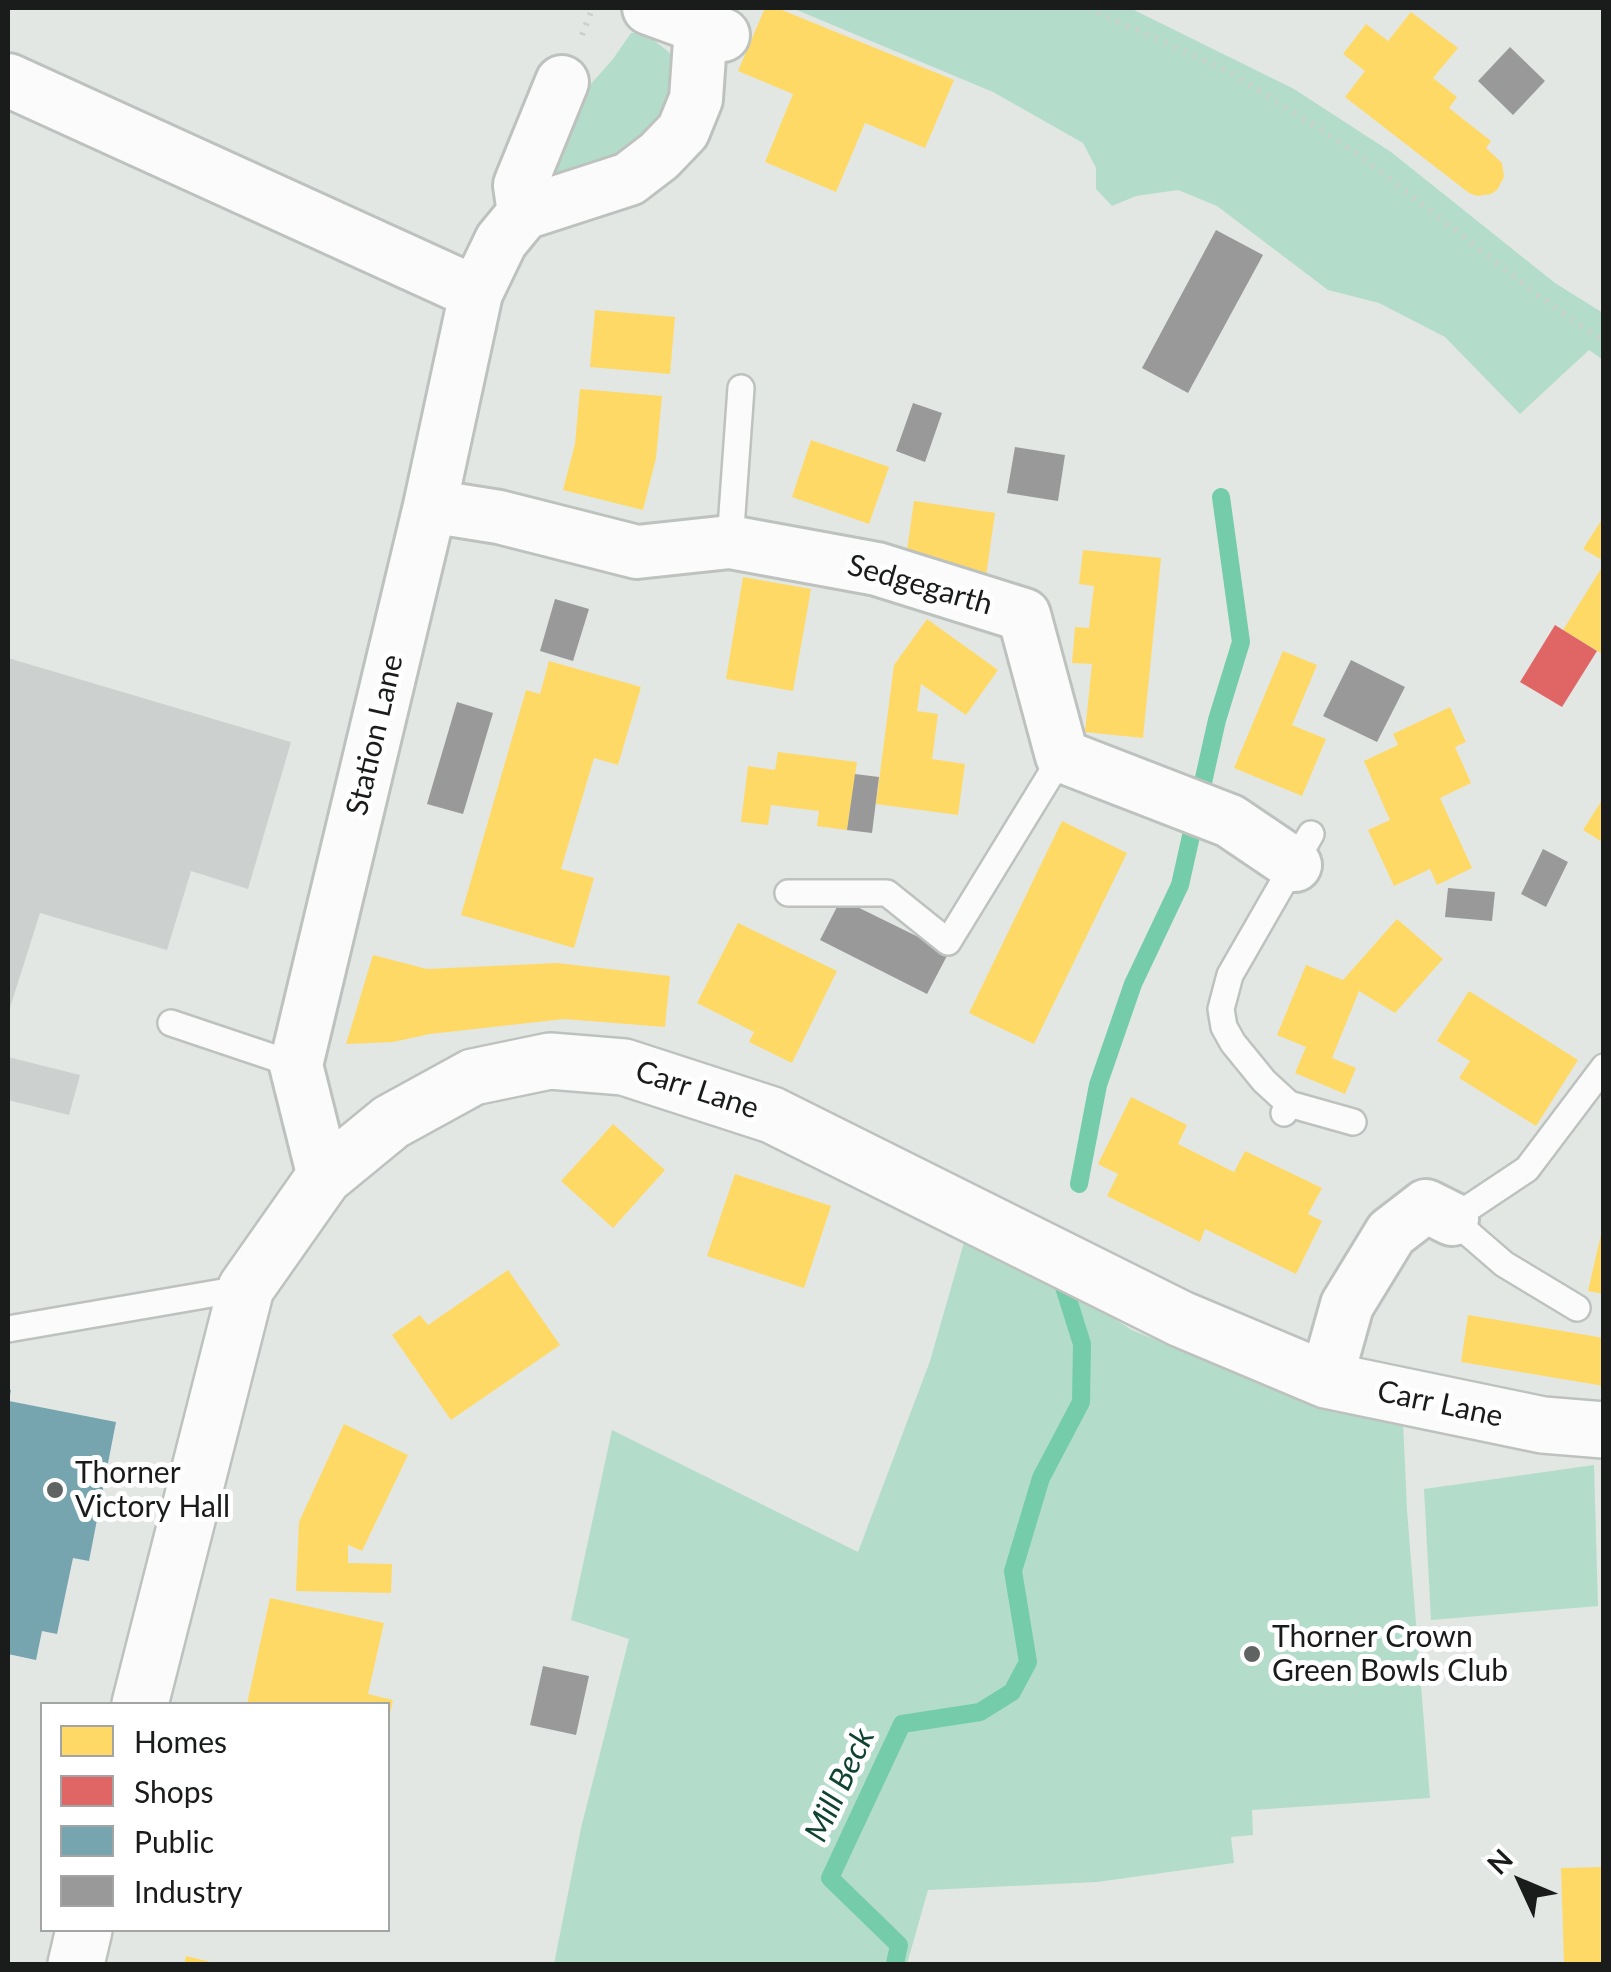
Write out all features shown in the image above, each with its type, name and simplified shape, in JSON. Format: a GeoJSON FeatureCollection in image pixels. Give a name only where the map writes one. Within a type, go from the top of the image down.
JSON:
{"type":"FeatureCollection","features":[{"type":"Feature","properties":{"kind":"street"},"geometry":{"type":"LineString","coordinates":[[562,82],[520,185],[524,213],[629,179],[683,131],[696,100],[712,31],[650,8]]}},
{"type":"Feature","properties":{"kind":"street"},"geometry":{"type":"LineString","coordinates":[[8,80],[476,293]]}},
{"type":"Feature","properties":{"kind":"street","name":"Station Lane"},"geometry":{"type":"LineString","coordinates":[[324,1176],[296,1065],[430,506],[476,293],[501,241],[524,213]]}},
{"type":"Feature","properties":{"kind":"street","name":"Sedgegarth"},"geometry":{"type":"LineString","coordinates":[[430,506],[499,517],[637,552],[730,542],[877,569],[1024,615],[1062,756]]}},
{"type":"Feature","properties":{"kind":"street"},"geometry":{"type":"LineString","coordinates":[[1062,756],[1303,850]]}},
{"type":"Feature","properties":{"kind":"street","name":"Carr Lane"},"geometry":{"type":"LineString","coordinates":[[141,1702],[246,1288],[324,1176],[391,1122],[473,1078],[550,1061],[624,1066],[772,1114],[1181,1320],[1326,1380],[1543,1425],[1604,1430]]}},
{"type":"Feature","properties":{"kind":"street"},"geometry":{"type":"LineString","coordinates":[[1326,1380],[1347,1304],[1391,1233],[1426,1206],[1452,1219]]}},
{"type":"Feature","properties":{"kind":"street"},"geometry":{"type":"LineString","coordinates":[[76,1964],[84,1932]]}},
{"type":"Feature","properties":{"kind":"lane"},"geometry":{"type":"LineString","coordinates":[[730,542],[741,388]]}},
{"type":"Feature","properties":{"kind":"lane"},"geometry":{"type":"LineString","coordinates":[[788,893],[887,893],[948,942],[1062,756]]}},
{"type":"Feature","properties":{"kind":"lane"},"geometry":{"type":"LineString","coordinates":[[1303,850],[1230,975],[1221,1009],[1224,1027],[1286,1109],[1353,1122]]}},
{"type":"Feature","properties":{"kind":"lane"},"geometry":{"type":"LineString","coordinates":[[172,1023],[296,1065]]}},
{"type":"Feature","properties":{"kind":"lane"},"geometry":{"type":"LineString","coordinates":[[1577,1308],[1504,1264],[1452,1219],[1527,1170],[1604,1067]]}},
{"type":"Feature","properties":{"kind":"lane"},"geometry":{"type":"LineString","coordinates":[[8,1329],[246,1288]]}},
{"type":"Feature","properties":{"kind":"path"},"geometry":{"type":"LineString","coordinates":[[1088,8],[1230,72],[1354,151],[1538,296],[1604,342]]}},
{"type":"Feature","properties":{"kind":"green space"},"geometry":{"type":"Polygon","coordinates":[[[792,8],[1130,8],[1294,89],[1391,152],[1555,283],[1603,313],[1603,360],[1589,350],[1520,414],[1445,337],[1379,303],[1328,290],[1217,206],[1178,190],[1136,196],[1112,206],[1096,189],[1096,168],[1083,143],[993,92],[792,8]]]}},
{"type":"Feature","properties":{"kind":"green space"},"geometry":{"type":"Polygon","coordinates":[[[643,32],[669,52],[674,63],[669,110],[614,164],[550,176],[577,79],[590,85],[631,33],[643,32]]]}},
{"type":"Feature","properties":{"kind":"green space"},"geometry":{"type":"Polygon","coordinates":[[[965,1239],[1064,1287],[1132,1330],[1236,1373],[1403,1421],[1430,1798],[1252,1810],[1253,1835],[1231,1837],[1234,1863],[1097,1882],[928,1890],[907,1964],[554,1964],[581,1828],[629,1639],[571,1620],[612,1430],[858,1552],[930,1361],[965,1239]]]}},
{"type":"Feature","properties":{"kind":"green space"},"geometry":{"type":"Polygon","coordinates":[[[1594,1465],[1598,1606],[1431,1620],[1424,1489],[1594,1465]]]}},
{"type":"Feature","properties":{"kind":"building: Homes"},"geometry":{"type":"Polygon","coordinates":[[[765,8],[777,8],[954,80],[925,148],[865,123],[836,192],[765,162],[793,94],[738,71],[765,8]]]}},
{"type":"Feature","properties":{"kind":"building: Homes"},"geometry":{"type":"Polygon","coordinates":[[[1411,12],[1458,48],[1433,78],[1457,97],[1449,108],[1491,141],[1486,148],[1502,163],[1504,177],[1491,194],[1469,193],[1345,97],[1365,71],[1343,54],[1366,24],[1388,41],[1411,12]]]}},
{"type":"Feature","properties":{"kind":"building: Homes"},"geometry":{"type":"Polygon","coordinates":[[[595,310],[675,317],[670,374],[590,367],[595,310]]]}},
{"type":"Feature","properties":{"kind":"building: Homes"},"geometry":{"type":"Polygon","coordinates":[[[580,389],[662,396],[656,458],[643,510],[563,490],[575,444],[580,389]]]}},
{"type":"Feature","properties":{"kind":"building: Homes"},"geometry":{"type":"Polygon","coordinates":[[[811,440],[889,467],[869,524],[792,497],[811,440]]]}},
{"type":"Feature","properties":{"kind":"building: Homes"},"geometry":{"type":"Polygon","coordinates":[[[914,501],[995,513],[986,576],[905,564],[914,501]]]}},
{"type":"Feature","properties":{"kind":"building: Homes"},"geometry":{"type":"Polygon","coordinates":[[[1604,516],[1604,561],[1583,549],[1604,516]]]}},
{"type":"Feature","properties":{"kind":"building: Homes"},"geometry":{"type":"Polygon","coordinates":[[[1083,550],[1161,558],[1143,738],[1085,732],[1092,664],[1072,663],[1075,627],[1089,628],[1094,586],[1079,584],[1083,550]]]}},
{"type":"Feature","properties":{"kind":"building: Homes"},"geometry":{"type":"Polygon","coordinates":[[[1604,564],[1604,655],[1563,630],[1604,564]]]}},
{"type":"Feature","properties":{"kind":"building: Homes"},"geometry":{"type":"Polygon","coordinates":[[[743,577],[811,589],[793,691],[726,679],[743,577]]]}},
{"type":"Feature","properties":{"kind":"building: Homes"},"geometry":{"type":"Polygon","coordinates":[[[927,619],[998,670],[966,715],[921,684],[917,711],[938,714],[932,759],[965,764],[958,815],[876,804],[894,665],[927,619]]]}},
{"type":"Feature","properties":{"kind":"building: Homes"},"geometry":{"type":"Polygon","coordinates":[[[1283,651],[1317,665],[1292,725],[1326,739],[1302,796],[1234,768],[1283,651]]]}},
{"type":"Feature","properties":{"kind":"building: Homes"},"geometry":{"type":"Polygon","coordinates":[[[549,661],[641,687],[618,765],[594,758],[561,869],[594,878],[574,948],[461,915],[526,690],[540,694],[549,661]]]}},
{"type":"Feature","properties":{"kind":"building: Homes"},"geometry":{"type":"Polygon","coordinates":[[[1450,707],[1466,742],[1455,747],[1471,783],[1440,798],[1472,868],[1437,885],[1430,869],[1394,886],[1368,830],[1390,820],[1364,761],[1398,745],[1393,734],[1450,707]]]}},
{"type":"Feature","properties":{"kind":"building: Homes"},"geometry":{"type":"Polygon","coordinates":[[[778,752],[857,762],[847,830],[817,826],[819,811],[771,805],[768,825],[741,822],[748,766],[775,770],[778,752]]]}},
{"type":"Feature","properties":{"kind":"building: Homes"},"geometry":{"type":"Polygon","coordinates":[[[1604,797],[1604,843],[1583,830],[1604,797]]]}},
{"type":"Feature","properties":{"kind":"building: Homes"},"geometry":{"type":"Polygon","coordinates":[[[1062,821],[1127,853],[1034,1044],[969,1013],[1062,821]]]}},
{"type":"Feature","properties":{"kind":"building: Homes"},"geometry":{"type":"Polygon","coordinates":[[[1397,919],[1443,959],[1395,1013],[1359,991],[1332,1058],[1356,1068],[1345,1094],[1295,1073],[1306,1047],[1277,1035],[1306,965],[1343,980],[1397,919]]]}},
{"type":"Feature","properties":{"kind":"building: Homes"},"geometry":{"type":"Polygon","coordinates":[[[738,923],[837,971],[792,1063],[749,1042],[754,1032],[697,1003],[738,923]]]}},
{"type":"Feature","properties":{"kind":"building: Homes"},"geometry":{"type":"Polygon","coordinates":[[[373,955],[427,969],[557,963],[670,976],[665,1027],[564,1019],[393,1042],[346,1044],[373,955]]]}},
{"type":"Feature","properties":{"kind":"building: Homes"},"geometry":{"type":"Polygon","coordinates":[[[1469,991],[1578,1060],[1536,1126],[1459,1078],[1470,1061],[1437,1041],[1469,991]]]}},
{"type":"Feature","properties":{"kind":"building: Homes"},"geometry":{"type":"Polygon","coordinates":[[[1131,1097],[1187,1125],[1178,1144],[1234,1172],[1245,1151],[1322,1188],[1308,1214],[1322,1221],[1296,1274],[1205,1229],[1200,1242],[1107,1196],[1118,1174],[1098,1164],[1131,1097]]]}},
{"type":"Feature","properties":{"kind":"building: Homes"},"geometry":{"type":"Polygon","coordinates":[[[613,1124],[665,1170],[613,1228],[561,1181],[613,1124]]]}},
{"type":"Feature","properties":{"kind":"building: Homes"},"geometry":{"type":"Polygon","coordinates":[[[735,1174],[831,1206],[804,1288],[707,1256],[735,1174]]]}},
{"type":"Feature","properties":{"kind":"building: Homes"},"geometry":{"type":"Polygon","coordinates":[[[1604,1230],[1604,1294],[1588,1291],[1604,1230]]]}},
{"type":"Feature","properties":{"kind":"building: Homes"},"geometry":{"type":"Polygon","coordinates":[[[508,1270],[560,1345],[451,1420],[392,1335],[420,1315],[428,1325],[508,1270]]]}},
{"type":"Feature","properties":{"kind":"building: Homes"},"geometry":{"type":"Polygon","coordinates":[[[1468,1315],[1604,1338],[1604,1386],[1461,1362],[1468,1315]]]}},
{"type":"Feature","properties":{"kind":"building: Homes"},"geometry":{"type":"Polygon","coordinates":[[[344,1424],[408,1455],[362,1551],[348,1545],[348,1563],[392,1564],[391,1593],[296,1591],[299,1522],[344,1424]]]}},
{"type":"Feature","properties":{"kind":"building: Homes"},"geometry":{"type":"Polygon","coordinates":[[[270,1598],[384,1623],[368,1694],[393,1700],[390,1714],[390,1702],[247,1702],[270,1598]]]}},
{"type":"Feature","properties":{"kind":"building: Homes"},"geometry":{"type":"Polygon","coordinates":[[[1604,1867],[1604,1964],[1564,1964],[1561,1868],[1604,1867]]]}},
{"type":"Feature","properties":{"kind":"building: Homes"},"geometry":{"type":"Polygon","coordinates":[[[186,1956],[215,1963],[215,1964],[184,1964],[186,1956]]]}},
{"type":"Feature","properties":{"kind":"building: Shops"},"geometry":{"type":"Polygon","coordinates":[[[1555,625],[1597,651],[1562,707],[1520,682],[1555,625]]]}},
{"type":"Feature","properties":{"kind":"building: Public","name":"Thorner Victory Hall"},"geometry":{"type":"Polygon","coordinates":[[[8,1389],[9,1401],[116,1422],[89,1561],[73,1558],[57,1634],[42,1631],[36,1660],[8,1654],[8,1389]]]}},
{"type":"Feature","properties":{"kind":"building: Industry"},"geometry":{"type":"Polygon","coordinates":[[[1510,47],[1545,81],[1513,115],[1478,81],[1510,47]]]}},
{"type":"Feature","properties":{"kind":"building: Industry"},"geometry":{"type":"Polygon","coordinates":[[[1216,230],[1263,255],[1188,393],[1142,368],[1216,230]]]}},
{"type":"Feature","properties":{"kind":"building: Industry"},"geometry":{"type":"Polygon","coordinates":[[[913,403],[942,413],[925,462],[896,451],[913,403]]]}},
{"type":"Feature","properties":{"kind":"building: Industry"},"geometry":{"type":"Polygon","coordinates":[[[1015,447],[1065,455],[1058,501],[1007,493],[1015,447]]]}},
{"type":"Feature","properties":{"kind":"building: Industry"},"geometry":{"type":"Polygon","coordinates":[[[555,599],[589,609],[573,661],[540,651],[555,599]]]}},
{"type":"Feature","properties":{"kind":"building: Industry"},"geometry":{"type":"Polygon","coordinates":[[[1351,660],[1405,687],[1377,742],[1323,716],[1351,660]]]}},
{"type":"Feature","properties":{"kind":"building: Industry"},"geometry":{"type":"Polygon","coordinates":[[[457,702],[493,713],[463,814],[427,804],[457,702]]]}},
{"type":"Feature","properties":{"kind":"building: Industry"},"geometry":{"type":"Polygon","coordinates":[[[855,774],[879,777],[872,833],[847,830],[855,774]]]}},
{"type":"Feature","properties":{"kind":"building: Industry"},"geometry":{"type":"Polygon","coordinates":[[[1543,849],[1568,862],[1546,907],[1521,894],[1543,849]]]}},
{"type":"Feature","properties":{"kind":"building: Industry"},"geometry":{"type":"Polygon","coordinates":[[[1448,888],[1495,892],[1492,921],[1445,917],[1448,888]]]}},
{"type":"Feature","properties":{"kind":"building: Industry"},"geometry":{"type":"Polygon","coordinates":[[[841,899],[949,952],[927,994],[820,940],[841,899]]]}},
{"type":"Feature","properties":{"kind":"building: Industry"},"geometry":{"type":"Polygon","coordinates":[[[543,1666],[589,1676],[576,1735],[530,1725],[543,1666]]]}},
{"type":"Feature","properties":{"kind":"building: Other"},"geometry":{"type":"Polygon","coordinates":[[[8,658],[291,742],[248,889],[191,871],[167,950],[40,913],[8,1014],[8,658]]]}},
{"type":"Feature","properties":{"kind":"building: Other"},"geometry":{"type":"Polygon","coordinates":[[[8,1057],[80,1075],[69,1115],[8,1100],[8,1057]]]}},
{"type":"Feature","properties":{"kind":"waterway"},"geometry":{"type":"LineString","coordinates":[[1079,1184],[1098,1085],[1133,984],[1180,885],[1217,720],[1241,642],[1221,497]]}},
{"type":"Feature","properties":{"kind":"waterway","name":"Mill Beck"},"geometry":{"type":"LineString","coordinates":[[895,1964],[899,1945],[830,1878],[902,1724],[980,1712],[1012,1692],[1028,1662],[1013,1571],[1041,1478],[1081,1402],[1082,1344],[1064,1287]]}},
{"type":"Feature","properties":{"kind":"place","name":"Thorner Victory Hall"},"geometry":{"type":"Point","coordinates":[55,1490]}},
{"type":"Feature","properties":{"kind":"place","name":"Thorner Crown Green Bowls Club"},"geometry":{"type":"Point","coordinates":[1252,1654]}}]}
